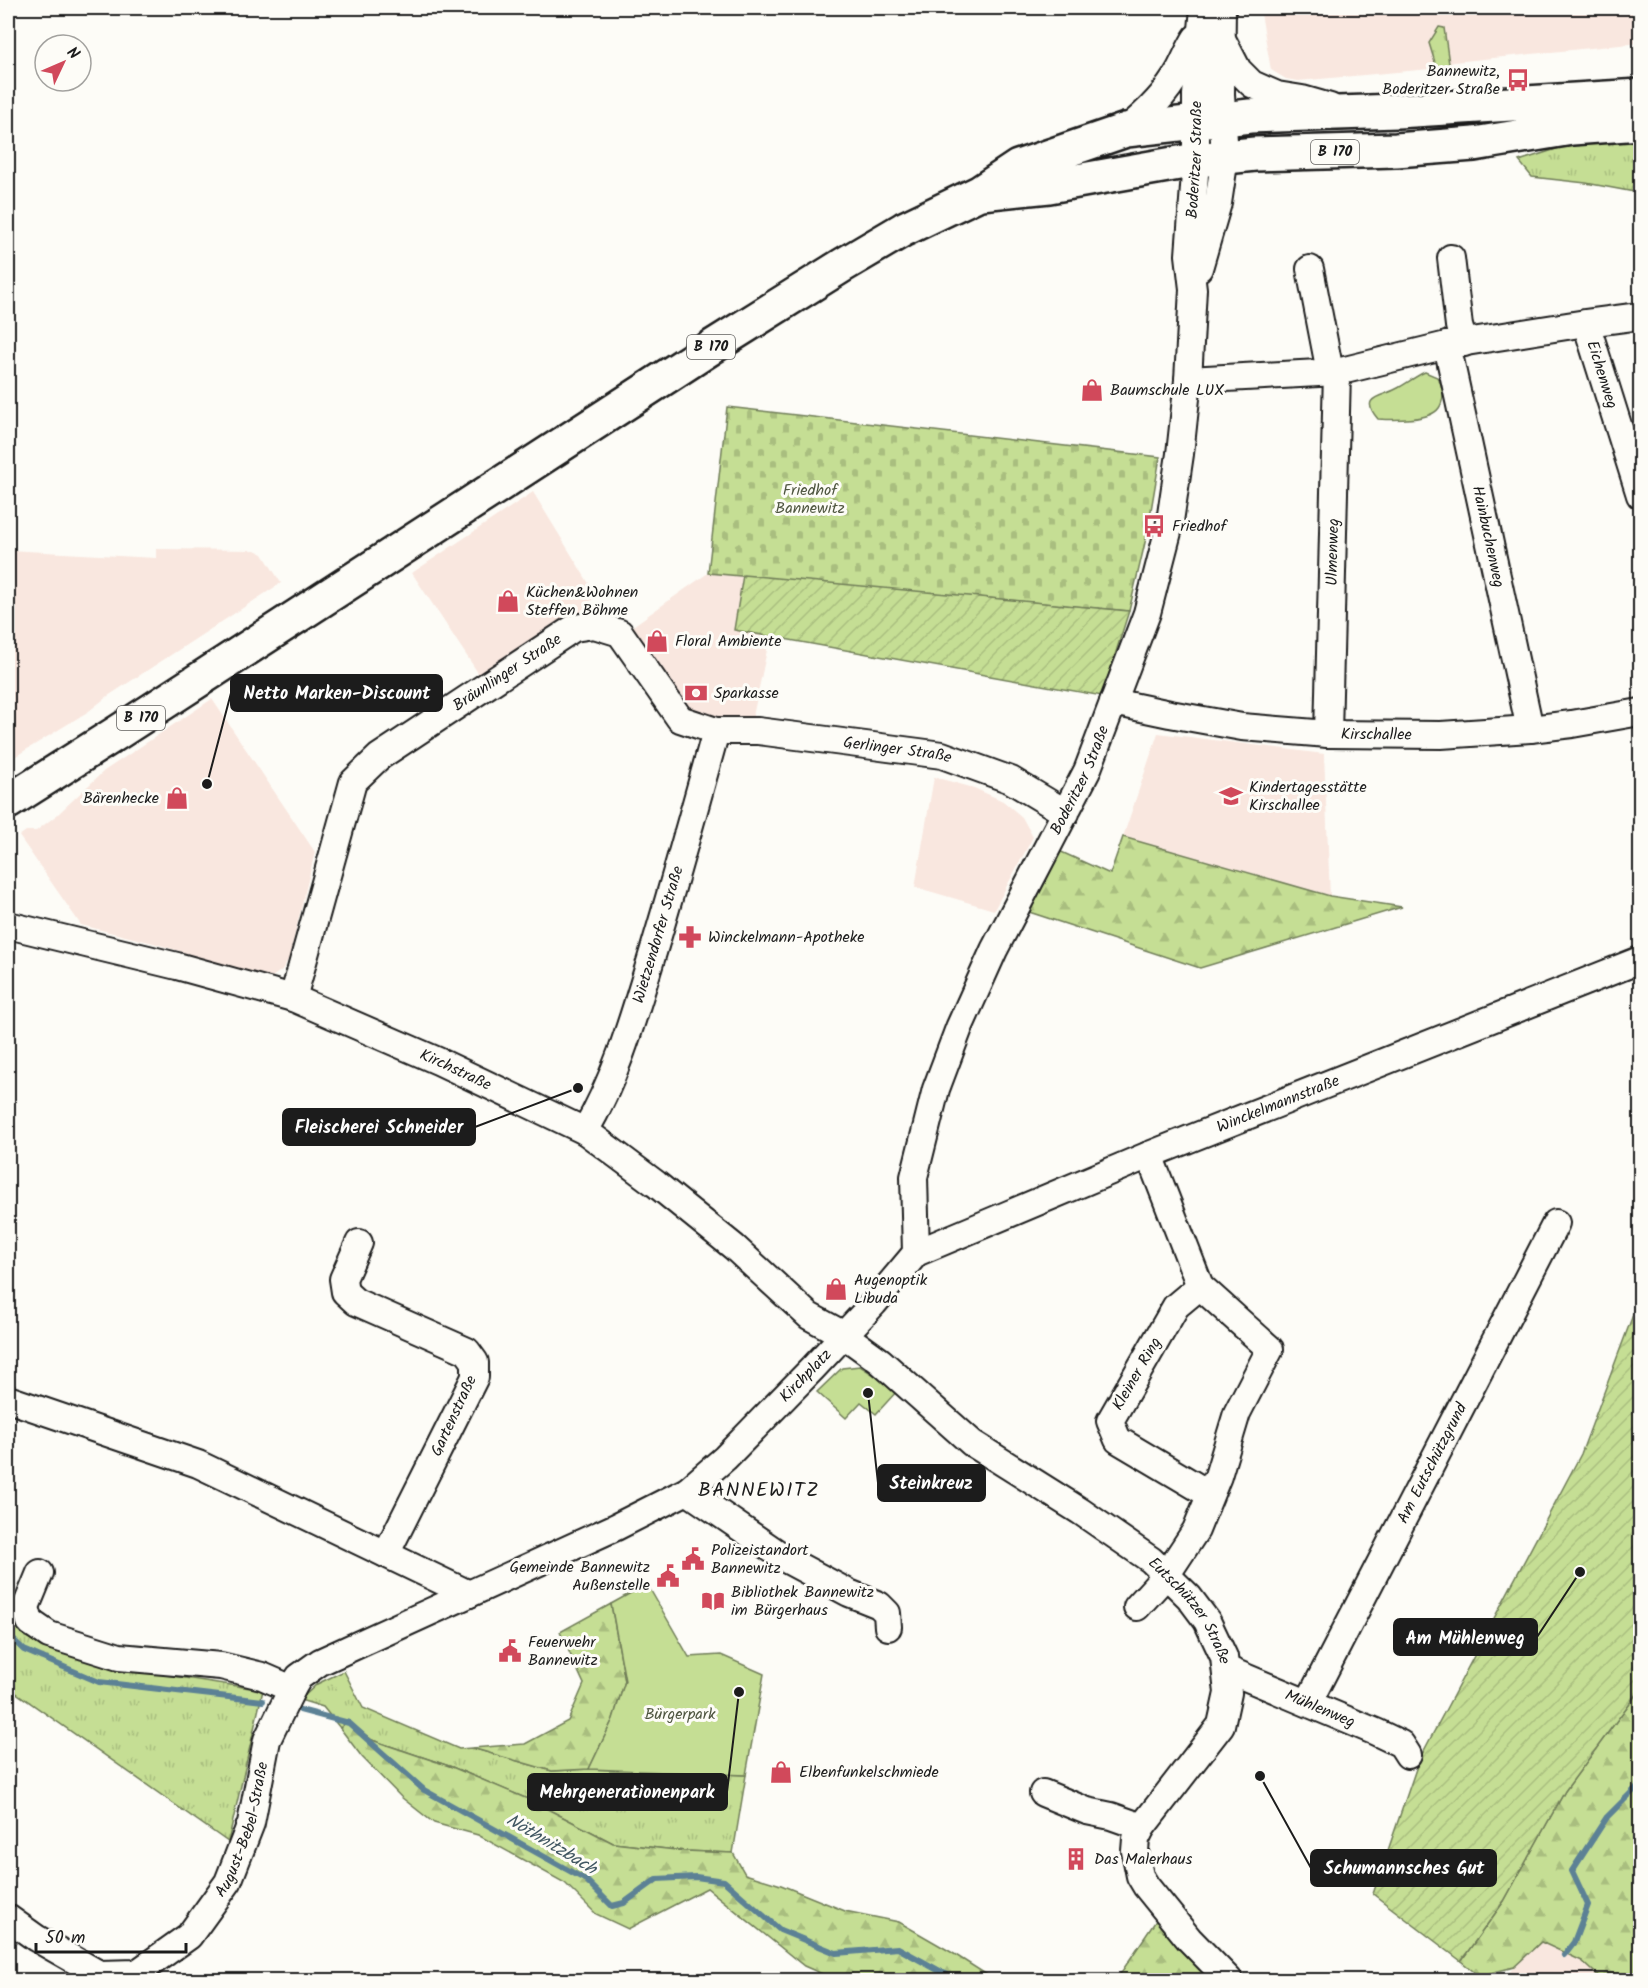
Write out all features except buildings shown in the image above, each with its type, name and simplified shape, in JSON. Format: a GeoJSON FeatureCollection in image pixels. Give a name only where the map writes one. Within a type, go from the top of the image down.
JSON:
{"type":"FeatureCollection","features":[{"type":"Feature","properties":{"kind":"main road","name":"B 170"},"geometry":{"type":"LineString","coordinates":[[8,802],[712,347],[904,229],[979,193],[1018,167],[1126,130],[1250,116],[1397,111],[1641,96]]}},
{"type":"Feature","properties":{"kind":"main road","name":"B 170"},"geometry":{"type":"LineString","coordinates":[[979,193],[1049,186],[1210,159],[1255,154],[1396,150],[1474,144],[1572,128],[1641,123]]}},
{"type":"Feature","properties":{"kind":"street","name":"Boderitzer Straße"},"geometry":{"type":"LineString","coordinates":[[1126,130],[1148,112],[1167,89],[1222,8]]}},
{"type":"Feature","properties":{"kind":"street","name":"Boderitzer Straße"},"geometry":{"type":"LineString","coordinates":[[1209,26],[1238,70],[1252,84],[1263,90],[1348,112]]}},
{"type":"Feature","properties":{"kind":"street","name":"Boderitzer Straße"},"geometry":{"type":"LineString","coordinates":[[916,1253],[914,1178],[936,1089],[959,1028],[994,950],[1087,771],[1146,613],[1169,528],[1188,380],[1193,290],[1189,255],[1210,159],[1209,26]]}},
{"type":"Feature","properties":{"kind":"street","name":"Hainbuchenweg"},"geometry":{"type":"LineString","coordinates":[[1451,258],[1459,326],[1456,344],[1530,729]]}},
{"type":"Feature","properties":{"kind":"street","name":"Ulmenweg"},"geometry":{"type":"LineString","coordinates":[[1310,269],[1333,372],[1328,734]]}},
{"type":"Feature","properties":{"kind":"street"},"geometry":{"type":"LineString","coordinates":[[1188,380],[1333,372],[1456,344],[1586,322],[1641,316]]}},
{"type":"Feature","properties":{"kind":"street","name":"Eichenweg"},"geometry":{"type":"LineString","coordinates":[[1586,322],[1641,495]]}},
{"type":"Feature","properties":{"kind":"street","name":"Bräunlinger Straße"},"geometry":{"type":"LineString","coordinates":[[293,998],[353,782],[379,757],[574,628],[594,626],[620,633],[680,719],[716,731]]}},
{"type":"Feature","properties":{"kind":"street","name":"Kirschallee"},"geometry":{"type":"LineString","coordinates":[[1113,702],[1242,727],[1328,734],[1442,735],[1530,729],[1641,712]]}},
{"type":"Feature","properties":{"kind":"street","name":"Gerlinger Straße"},"geometry":{"type":"LineString","coordinates":[[716,731],[758,731],[942,755],[1011,780],[1066,813]]}},
{"type":"Feature","properties":{"kind":"street","name":"Wietzendorfer Straße"},"geometry":{"type":"LineString","coordinates":[[585,1131],[602,1103],[633,1018],[672,892],[716,731]]}},
{"type":"Feature","properties":{"kind":"street","name":"Kirchstraße"},"geometry":{"type":"LineString","coordinates":[[8,926],[177,966],[293,998],[438,1061],[585,1131],[725,1240],[809,1316],[844,1335]]}},
{"type":"Feature","properties":{"kind":"street","name":"Winckelmannstraße"},"geometry":{"type":"LineString","coordinates":[[916,1253],[1149,1155],[1641,960]]}},
{"type":"Feature","properties":{"kind":"street"},"geometry":{"type":"LineString","coordinates":[[1137,1607],[1167,1574],[1196,1530],[1218,1476],[1237,1413],[1270,1349],[1200,1286],[1149,1155]]}},
{"type":"Feature","properties":{"kind":"street","name":"Am Eutschützgrund"},"geometry":{"type":"LineString","coordinates":[[1308,1703],[1556,1223]]}},
{"type":"Feature","properties":{"kind":"street","name":"Gartenstraße"},"geometry":{"type":"LineString","coordinates":[[359,1243],[343,1279],[345,1292],[356,1302],[467,1351],[475,1362],[475,1377],[386,1554]]}},
{"type":"Feature","properties":{"kind":"street","name":"Kirchplatz"},"geometry":{"type":"LineString","coordinates":[[687,1491],[725,1458],[844,1335],[916,1253]]}},
{"type":"Feature","properties":{"kind":"street","name":"Kleiner Ring"},"geometry":{"type":"LineString","coordinates":[[1200,1286],[1176,1306],[1110,1421],[1118,1440],[1209,1494]]}},
{"type":"Feature","properties":{"kind":"street","name":"Eutschützer Straße"},"geometry":{"type":"LineString","coordinates":[[844,1335],[880,1361],[972,1443],[1125,1541],[1167,1574],[1189,1597],[1207,1621],[1224,1657],[1226,1669],[1228,1694],[1221,1725],[1142,1827],[1136,1839],[1136,1863],[1140,1876],[1190,1939],[1229,1980]]}},
{"type":"Feature","properties":{"kind":"street"},"geometry":{"type":"LineString","coordinates":[[8,1399],[198,1464],[469,1594]]}},
{"type":"Feature","properties":{"kind":"street"},"geometry":{"type":"LineString","coordinates":[[687,1491],[789,1561],[849,1593],[879,1605],[887,1612],[888,1627]]}},
{"type":"Feature","properties":{"kind":"street","name":"August-Bebel-Straße"},"geometry":{"type":"LineString","coordinates":[[8,1918],[36,1938],[99,1974],[121,1977],[137,1973],[189,1936],[228,1882],[251,1823],[267,1740],[299,1677],[320,1662],[616,1527],[687,1491]]}},
{"type":"Feature","properties":{"kind":"street"},"geometry":{"type":"LineString","coordinates":[[40,1573],[26,1607],[30,1623],[49,1635],[119,1657],[221,1666],[262,1676],[292,1689]]}},
{"type":"Feature","properties":{"kind":"street","name":"Mühlenweg"},"geometry":{"type":"LineString","coordinates":[[1226,1669],[1401,1744],[1408,1755]]}},
{"type":"Feature","properties":{"kind":"street"},"geometry":{"type":"LineString","coordinates":[[1043,1793],[1087,1811],[1111,1816],[1142,1827]]}},
{"type":"Feature","properties":{"kind":"shaded area"},"geometry":{"type":"Polygon","coordinates":[[[1260,8],[1640,8],[1640,43],[1454,62],[1430,69],[1298,81],[1286,79],[1271,70],[1260,8]]]}},
{"type":"Feature","properties":{"kind":"shaded area"},"geometry":{"type":"Polygon","coordinates":[[[533,492],[596,595],[581,613],[482,679],[412,573],[533,492]]]}},
{"type":"Feature","properties":{"kind":"shaded area"},"geometry":{"type":"Polygon","coordinates":[[[156,549],[255,550],[263,554],[281,583],[108,696],[89,711],[8,761],[8,550],[156,558],[156,549]]]}},
{"type":"Feature","properties":{"kind":"shaded area"},"geometry":{"type":"Polygon","coordinates":[[[708,573],[743,575],[734,630],[770,636],[752,721],[700,713],[680,700],[630,628],[708,573]]]}},
{"type":"Feature","properties":{"kind":"shaded area"},"geometry":{"type":"Polygon","coordinates":[[[212,699],[315,852],[289,958],[282,970],[272,977],[81,925],[19,836],[26,831],[36,831],[57,815],[104,771],[212,699]]]}},
{"type":"Feature","properties":{"kind":"shaded area","name":"Kindertagesstätte Kirschallee"},"geometry":{"type":"Polygon","coordinates":[[[1158,733],[1324,754],[1330,896],[1123,837],[1158,733]]]}},
{"type":"Feature","properties":{"kind":"shaded area"},"geometry":{"type":"Polygon","coordinates":[[[934,777],[974,788],[1003,801],[1022,817],[1033,837],[994,910],[915,887],[934,777]]]}},
{"type":"Feature","properties":{"kind":"shaded area"},"geometry":{"type":"Polygon","coordinates":[[[1541,1942],[1582,1961],[1603,1980],[1501,1980],[1541,1942]]]}},
{"type":"Feature","properties":{"kind":"green space"},"geometry":{"type":"Polygon","coordinates":[[[1439,27],[1444,28],[1450,71],[1446,72],[1437,69],[1429,43],[1439,27]]]}},
{"type":"Feature","properties":{"kind":"green space"},"geometry":{"type":"Polygon","coordinates":[[[1640,138],[1640,193],[1586,183],[1532,177],[1519,161],[1578,142],[1640,138]]]}},
{"type":"Feature","properties":{"kind":"green space"},"geometry":{"type":"Polygon","coordinates":[[[1425,372],[1437,377],[1444,389],[1439,408],[1420,417],[1378,419],[1370,406],[1374,398],[1396,389],[1425,372]]]}},
{"type":"Feature","properties":{"kind":"green space","name":"Friedhof Bannewitz"},"geometry":{"type":"Polygon","coordinates":[[[727,407],[1160,457],[1147,534],[1129,611],[708,573],[727,407]]]}},
{"type":"Feature","properties":{"kind":"green space"},"geometry":{"type":"Polygon","coordinates":[[[743,575],[1129,611],[1102,696],[734,630],[743,575]]]}},
{"type":"Feature","properties":{"kind":"green space"},"geometry":{"type":"Polygon","coordinates":[[[1123,837],[1330,896],[1402,907],[1200,968],[1023,910],[1057,850],[1110,874],[1123,837]]]}},
{"type":"Feature","properties":{"kind":"green space"},"geometry":{"type":"Polygon","coordinates":[[[1640,1296],[1640,1689],[1565,1791],[1504,1901],[1461,1961],[1373,1894],[1419,1760],[1581,1454],[1640,1296]]]}},
{"type":"Feature","properties":{"kind":"green space"},"geometry":{"type":"Polygon","coordinates":[[[860,1366],[898,1390],[876,1414],[861,1402],[846,1418],[817,1392],[842,1368],[860,1366]]]}},
{"type":"Feature","properties":{"kind":"green space","name":"Bürgerpark"},"geometry":{"type":"Polygon","coordinates":[[[647,1584],[689,1657],[721,1655],[764,1674],[746,1775],[589,1769],[613,1719],[625,1681],[611,1604],[647,1584]]]}},
{"type":"Feature","properties":{"kind":"green space"},"geometry":{"type":"Polygon","coordinates":[[[8,1604],[12,1607],[25,1637],[133,1670],[263,1690],[228,1842],[8,1687],[8,1604]]]}},
{"type":"Feature","properties":{"kind":"green space"},"geometry":{"type":"Polygon","coordinates":[[[611,1604],[625,1681],[613,1719],[589,1769],[552,1771],[472,1748],[525,1744],[568,1721],[584,1684],[560,1632],[611,1604]]]}},
{"type":"Feature","properties":{"kind":"green space"},"geometry":{"type":"Polygon","coordinates":[[[344,1671],[363,1708],[459,1749],[472,1748],[552,1771],[589,1769],[746,1775],[733,1853],[685,1851],[613,1843],[530,1800],[452,1767],[372,1740],[348,1721],[340,1728],[323,1707],[300,1700],[317,1684],[344,1671]]]}},
{"type":"Feature","properties":{"kind":"green space"},"geometry":{"type":"Polygon","coordinates":[[[1640,1689],[1640,1980],[1603,1980],[1582,1961],[1541,1942],[1514,1967],[1479,1976],[1461,1961],[1504,1901],[1565,1791],[1640,1689]]]}},
{"type":"Feature","properties":{"kind":"green space"},"geometry":{"type":"Polygon","coordinates":[[[348,1721],[372,1740],[452,1767],[530,1800],[613,1843],[685,1851],[733,1853],[745,1874],[781,1885],[845,1911],[899,1922],[995,1980],[836,1980],[804,1966],[707,1888],[628,1929],[596,1914],[565,1883],[478,1835],[434,1823],[401,1797],[362,1757],[340,1728],[348,1721]]]}},
{"type":"Feature","properties":{"kind":"green space"},"geometry":{"type":"Polygon","coordinates":[[[1157,1919],[1212,1980],[1116,1980],[1157,1919]]]}},
{"type":"Feature","properties":{"kind":"waterway","name":"Nöthnitzbach"},"geometry":{"type":"LineString","coordinates":[[8,1635],[24,1650],[99,1682],[263,1701]]}},
{"type":"Feature","properties":{"kind":"waterway","name":"Nöthnitzbach"},"geometry":{"type":"LineString","coordinates":[[300,1710],[349,1723],[424,1790],[586,1880],[612,1906],[624,1903],[657,1879],[696,1877],[724,1881],[780,1930],[836,1953],[898,1948],[956,1980]]}},
{"type":"Feature","properties":{"kind":"waterway","name":"Nöthnitzbach"},"geometry":{"type":"LineString","coordinates":[[1564,1955],[1574,1942],[1588,1905],[1572,1871],[1607,1817],[1640,1784]]}},
{"type":"Feature","properties":{"kind":"place","name":"Bannewitz, Boderitzer Straße"},"geometry":{"type":"Point","coordinates":[1518,80]}},
{"type":"Feature","properties":{"kind":"place","name":"Baumschule LUX"},"geometry":{"type":"Point","coordinates":[1092,390]}},
{"type":"Feature","properties":{"kind":"place","name":"Friedhof"},"geometry":{"type":"Point","coordinates":[1154,526]}},
{"type":"Feature","properties":{"kind":"place","name":"Küchen&Wohnen Steffen Böhme"},"geometry":{"type":"Point","coordinates":[508,601]}},
{"type":"Feature","properties":{"kind":"place","name":"Floral Ambiente"},"geometry":{"type":"Point","coordinates":[657,641]}},
{"type":"Feature","properties":{"kind":"place","name":"Sparkasse"},"geometry":{"type":"Point","coordinates":[696,693]}},
{"type":"Feature","properties":{"kind":"place","name":"Netto Marken-Discount"},"geometry":{"type":"Point","coordinates":[207,784]}},
{"type":"Feature","properties":{"kind":"place","name":"Kindertagesstätte Kirschallee"},"geometry":{"type":"Point","coordinates":[1231,796]}},
{"type":"Feature","properties":{"kind":"place","name":"Bärenhecke"},"geometry":{"type":"Point","coordinates":[177,798]}},
{"type":"Feature","properties":{"kind":"place","name":"Winckelmann-Apotheke"},"geometry":{"type":"Point","coordinates":[690,937]}},
{"type":"Feature","properties":{"kind":"place","name":"Fleischerei Schneider"},"geometry":{"type":"Point","coordinates":[578,1088]}},
{"type":"Feature","properties":{"kind":"place","name":"Augenoptik Libuda"},"geometry":{"type":"Point","coordinates":[836,1289]}},
{"type":"Feature","properties":{"kind":"place","name":"Steinkreuz"},"geometry":{"type":"Point","coordinates":[868,1393]}},
{"type":"Feature","properties":{"kind":"place","name":"Polizeistandort Bannewitz"},"geometry":{"type":"Point","coordinates":[693,1559]}},
{"type":"Feature","properties":{"kind":"place","name":"Am Mühlenweg"},"geometry":{"type":"Point","coordinates":[1580,1572]}},
{"type":"Feature","properties":{"kind":"place","name":"Gemeinde Bannewitz Außenstelle"},"geometry":{"type":"Point","coordinates":[668,1576]}},
{"type":"Feature","properties":{"kind":"place","name":"Bibliothek Bannewitz im Bürgerhaus"},"geometry":{"type":"Point","coordinates":[713,1601]}},
{"type":"Feature","properties":{"kind":"place","name":"Feuerwehr Bannewitz"},"geometry":{"type":"Point","coordinates":[510,1651]}},
{"type":"Feature","properties":{"kind":"place","name":"Mehrgenerationenpark"},"geometry":{"type":"Point","coordinates":[739,1692]}},
{"type":"Feature","properties":{"kind":"place","name":"Elbenfunkelschmiede"},"geometry":{"type":"Point","coordinates":[781,1772]}},
{"type":"Feature","properties":{"kind":"place","name":"Schumannsches Gut"},"geometry":{"type":"Point","coordinates":[1260,1776]}},
{"type":"Feature","properties":{"kind":"place","name":"Das Malerhaus"},"geometry":{"type":"Point","coordinates":[1076,1859]}},
{"type":"Feature","properties":{"kind":"district","name":"BANNEWITZ"},"geometry":{"type":"Point","coordinates":[759,1491]}}]}
